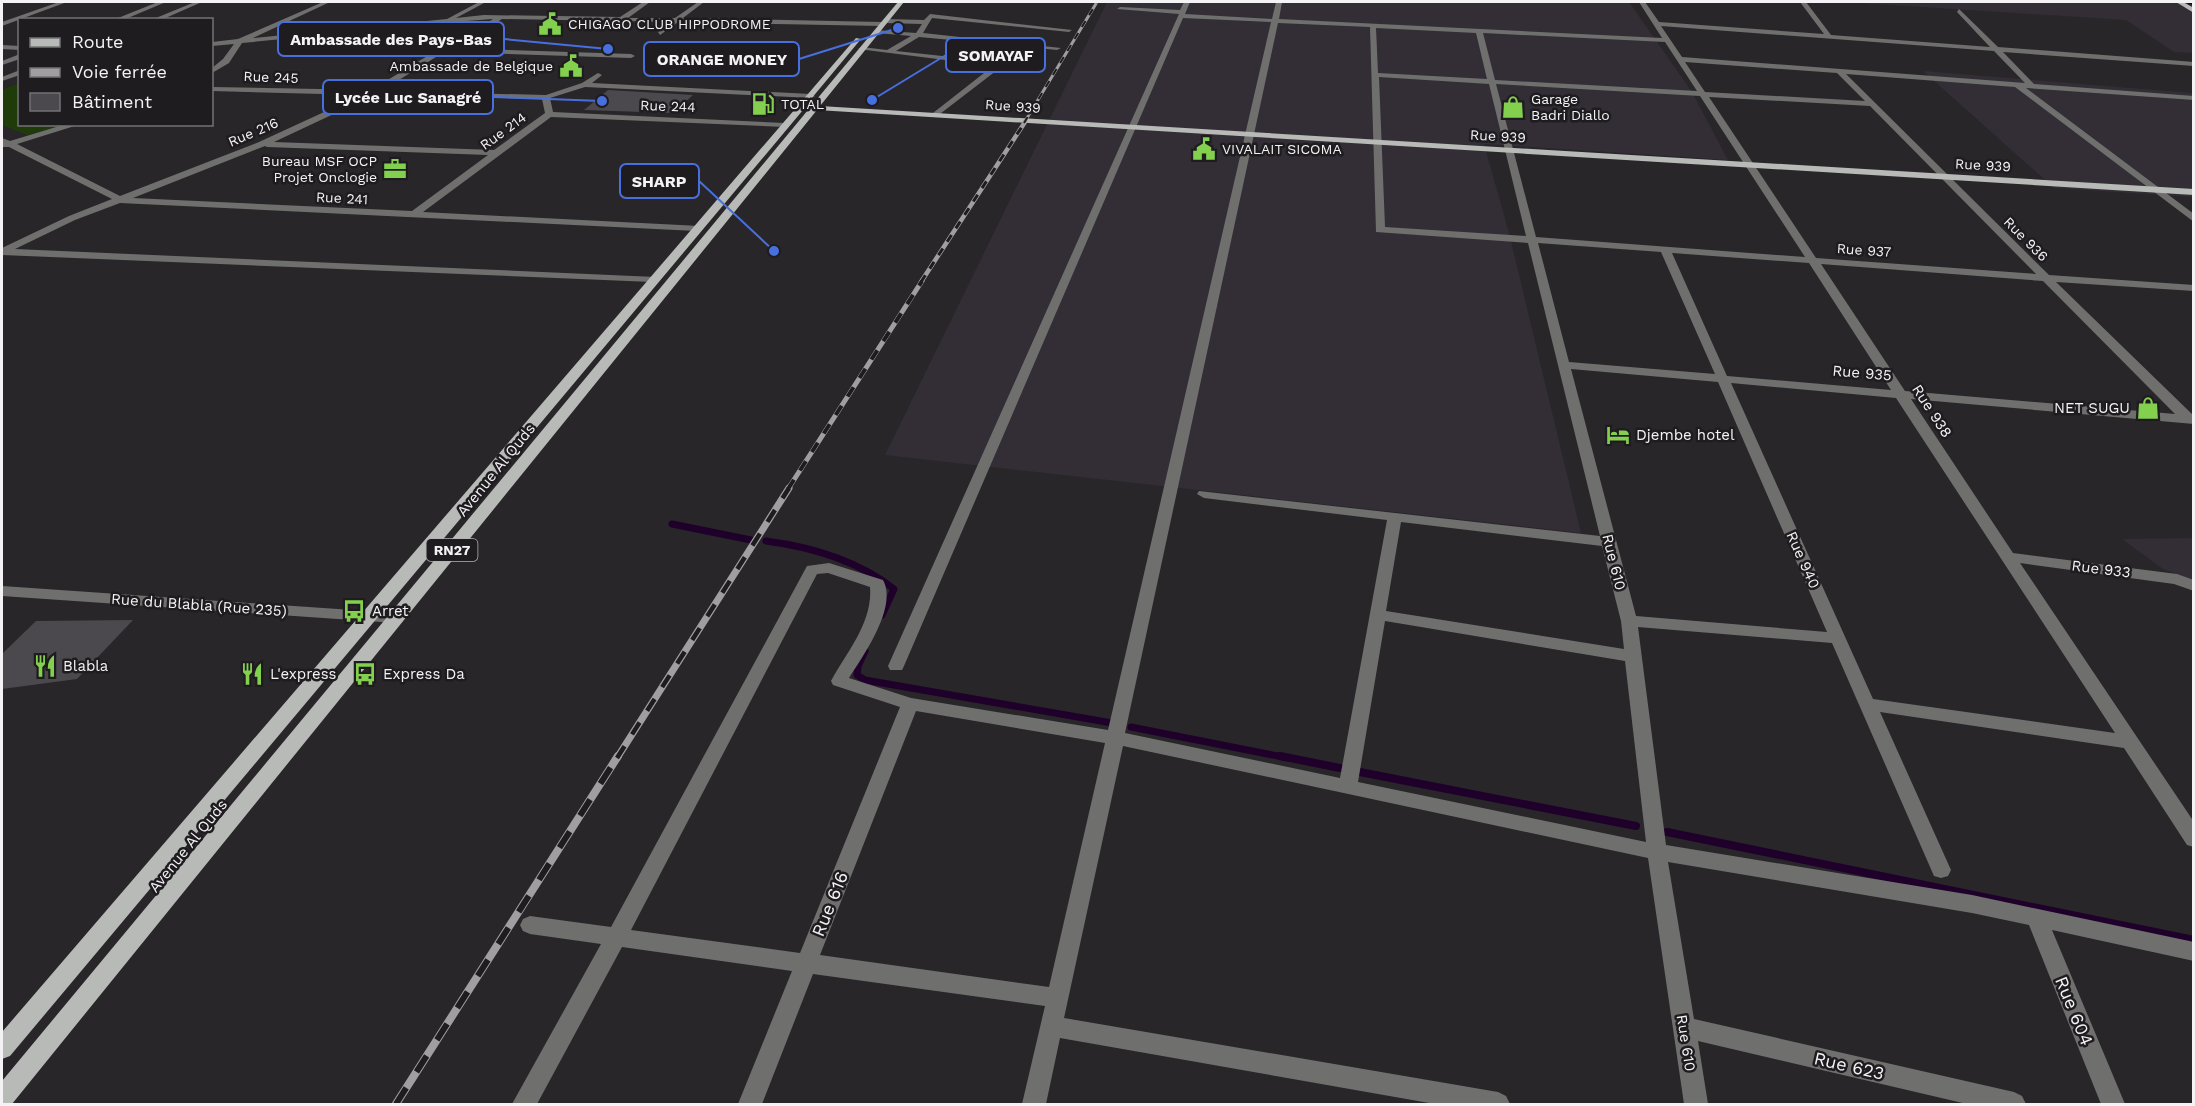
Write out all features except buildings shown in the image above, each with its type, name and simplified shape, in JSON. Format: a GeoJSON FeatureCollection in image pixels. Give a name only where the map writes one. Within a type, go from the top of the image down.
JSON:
{"type":"FeatureCollection","features":[{"type":"Feature","properties":{"kind":"main road","name":"Avenue Al Quds"},"geometry":{"type":"LineString","coordinates":[[2,1048],[652,279],[785,125],[809,104],[862,49],[879,25],[888,2]]}},
{"type":"Feature","properties":{"kind":"main road","name":"Avenue Al Quds"},"geometry":{"type":"LineString","coordinates":[[2,1099],[396,618],[809,104],[901,2]]}},
{"type":"Feature","properties":{"kind":"main road"},"geometry":{"type":"LineString","coordinates":[[2179,2],[2193,11]]}},
{"type":"Feature","properties":{"kind":"main road","name":"Rue 939"},"geometry":{"type":"LineString","coordinates":[[809,104],[1132,128],[2193,192]]}},
{"type":"Feature","properties":{"kind":"street"},"geometry":{"type":"LineString","coordinates":[[19,18],[64,2]]}},
{"type":"Feature","properties":{"kind":"street"},"geometry":{"type":"LineString","coordinates":[[121,18],[163,2]]}},
{"type":"Feature","properties":{"kind":"street"},"geometry":{"type":"LineString","coordinates":[[159,18],[199,2]]}},
{"type":"Feature","properties":{"kind":"street"},"geometry":{"type":"LineString","coordinates":[[213,69],[226,61],[240,41],[327,2]]}},
{"type":"Feature","properties":{"kind":"street"},"geometry":{"type":"LineString","coordinates":[[450,18],[483,2]]}},
{"type":"Feature","properties":{"kind":"street"},"geometry":{"type":"LineString","coordinates":[[623,18],[647,2]]}},
{"type":"Feature","properties":{"kind":"street"},"geometry":{"type":"LineString","coordinates":[[660,33],[701,2]]}},
{"type":"Feature","properties":{"kind":"street"},"geometry":{"type":"LineString","coordinates":[[1034,1104],[1279,2]]}},
{"type":"Feature","properties":{"kind":"street","name":"Rue 938"},"geometry":{"type":"LineString","coordinates":[[1642,2],[2193,839]]}},
{"type":"Feature","properties":{"kind":"street"},"geometry":{"type":"LineString","coordinates":[[1803,2],[1830,38]]}},
{"type":"Feature","properties":{"kind":"street"},"geometry":{"type":"LineString","coordinates":[[1120,9],[1183,10],[1276,21],[1668,40]]}},
{"type":"Feature","properties":{"kind":"street"},"geometry":{"type":"LineString","coordinates":[[896,666],[1183,10]]}},
{"type":"Feature","properties":{"kind":"street"},"geometry":{"type":"LineString","coordinates":[[1959,11],[2032,86]]}},
{"type":"Feature","properties":{"kind":"street"},"geometry":{"type":"LineString","coordinates":[[888,52],[918,35],[930,16],[1069,30]]}},
{"type":"Feature","properties":{"kind":"street","name":"Rue 216"},"geometry":{"type":"LineString","coordinates":[[2,252],[72,218],[262,144],[372,93],[501,17]]}},
{"type":"Feature","properties":{"kind":"street"},"geometry":{"type":"LineString","coordinates":[[2,24],[18,18]]}},
{"type":"Feature","properties":{"kind":"street"},"geometry":{"type":"LineString","coordinates":[[450,18],[445,49],[631,56]]}},
{"type":"Feature","properties":{"kind":"street"},"geometry":{"type":"LineString","coordinates":[[213,44],[450,18],[623,18],[879,25],[926,22]]}},
{"type":"Feature","properties":{"kind":"street"},"geometry":{"type":"LineString","coordinates":[[1658,24],[2193,64]]}},
{"type":"Feature","properties":{"kind":"street"},"geometry":{"type":"LineString","coordinates":[[879,25],[918,35],[1057,48]]}},
{"type":"Feature","properties":{"kind":"street"},"geometry":{"type":"LineString","coordinates":[[1373,26],[1377,142]]}},
{"type":"Feature","properties":{"kind":"street","name":"Rue 610"},"geometry":{"type":"LineString","coordinates":[[1479,31],[1629,621],[1657,852],[1696,1104]]}},
{"type":"Feature","properties":{"kind":"street"},"geometry":{"type":"LineString","coordinates":[[936,115],[1025,45]]}},
{"type":"Feature","properties":{"kind":"street"},"geometry":{"type":"LineString","coordinates":[[2,47],[18,48]]}},
{"type":"Feature","properties":{"kind":"street"},"geometry":{"type":"LineString","coordinates":[[862,49],[1001,64]]}},
{"type":"Feature","properties":{"kind":"street"},"geometry":{"type":"LineString","coordinates":[[2,63],[18,57]]}},
{"type":"Feature","properties":{"kind":"street"},"geometry":{"type":"LineString","coordinates":[[1680,59],[2193,98]]}},
{"type":"Feature","properties":{"kind":"street","name":"Rue 936"},"geometry":{"type":"LineString","coordinates":[[1839,71],[2191,422]]}},
{"type":"Feature","properties":{"kind":"street"},"geometry":{"type":"LineString","coordinates":[[2,79],[18,73]]}},
{"type":"Feature","properties":{"kind":"street"},"geometry":{"type":"LineString","coordinates":[[546,97],[585,85],[598,75]]}},
{"type":"Feature","properties":{"kind":"street"},"geometry":{"type":"LineString","coordinates":[[1375,75],[1871,104]]}},
{"type":"Feature","properties":{"kind":"street"},"geometry":{"type":"LineString","coordinates":[[2,84],[18,79]]}},
{"type":"Feature","properties":{"kind":"street"},"geometry":{"type":"LineString","coordinates":[[2016,84],[2193,219]]}},
{"type":"Feature","properties":{"kind":"street"},"geometry":{"type":"LineString","coordinates":[[585,85],[809,104]]}},
{"type":"Feature","properties":{"kind":"street","name":"Rue 245"},"geometry":{"type":"LineString","coordinates":[[213,89],[546,97]]}},
{"type":"Feature","properties":{"kind":"street","name":"Rue 214"},"geometry":{"type":"LineString","coordinates":[[413,215],[549,114],[546,97]]}},
{"type":"Feature","properties":{"kind":"street","name":"Rue 244"},"geometry":{"type":"LineString","coordinates":[[549,114],[785,125]]}},
{"type":"Feature","properties":{"kind":"street"},"geometry":{"type":"LineString","coordinates":[[4,143],[69,126]]}},
{"type":"Feature","properties":{"kind":"street","name":"Rue 937"},"geometry":{"type":"LineString","coordinates":[[1377,142],[1380,230],[1532,239],[1813,262],[2193,288]]}},
{"type":"Feature","properties":{"kind":"street","name":"Rue 241"},"geometry":{"type":"LineString","coordinates":[[4,143],[121,200],[696,228]]}},
{"type":"Feature","properties":{"kind":"street"},"geometry":{"type":"LineString","coordinates":[[262,144],[495,153]]}},
{"type":"Feature","properties":{"kind":"street","name":"Rue 940"},"geometry":{"type":"LineString","coordinates":[[1666,251],[1941,870]]}},
{"type":"Feature","properties":{"kind":"street"},"geometry":{"type":"LineString","coordinates":[[2,252],[652,279]]}},
{"type":"Feature","properties":{"kind":"street","name":"Rue 935"},"geometry":{"type":"LineString","coordinates":[[1564,364],[1900,393],[2191,422]]}},
{"type":"Feature","properties":{"kind":"street"},"geometry":{"type":"LineString","coordinates":[[1204,494],[1609,542]]}},
{"type":"Feature","properties":{"kind":"street"},"geometry":{"type":"LineString","coordinates":[[1348,787],[1395,516]]}},
{"type":"Feature","properties":{"kind":"street","name":"Rue 933"},"geometry":{"type":"LineString","coordinates":[[2008,557],[2177,579],[2193,586]]}},
{"type":"Feature","properties":{"kind":"street"},"geometry":{"type":"LineString","coordinates":[[524,1104],[616,937],[812,569],[829,568],[878,584],[881,596],[874,619],[839,681],[910,704],[1117,738],[1657,852],[1972,904],[2193,952]]}},
{"type":"Feature","properties":{"kind":"street","name":"Rue du Blabla (Rue 235)"},"geometry":{"type":"LineString","coordinates":[[2,591],[396,618]]}},
{"type":"Feature","properties":{"kind":"street"},"geometry":{"type":"LineString","coordinates":[[1378,615],[1633,656]]}},
{"type":"Feature","properties":{"kind":"street"},"geometry":{"type":"LineString","coordinates":[[1629,621],[1838,638]]}},
{"type":"Feature","properties":{"kind":"street","name":"Rue 616"},"geometry":{"type":"LineString","coordinates":[[750,1104],[910,704]]}},
{"type":"Feature","properties":{"kind":"street"},"geometry":{"type":"LineString","coordinates":[[1867,704],[2129,742]]}},
{"type":"Feature","properties":{"kind":"street","name":"Rue 604"},"geometry":{"type":"LineString","coordinates":[[2036,917],[2113,1104]]}},
{"type":"Feature","properties":{"kind":"street"},"geometry":{"type":"LineString","coordinates":[[530,925],[1059,998]]}},
{"type":"Feature","properties":{"kind":"street"},"geometry":{"type":"LineString","coordinates":[[1052,1026],[1498,1104]]}},
{"type":"Feature","properties":{"kind":"street","name":"Rue 623"},"geometry":{"type":"LineString","coordinates":[[1684,1027],[2014,1104]]}},
{"type":"Feature","properties":{"kind":"shaded area"},"geometry":{"type":"Polygon","coordinates":[[[1107,2],[1629,2],[1692,92],[1728,160],[1484,144],[1509,233],[1581,533],[885,455],[1107,2]]]}},
{"type":"Feature","properties":{"kind":"shaded area"},"geometry":{"type":"Polygon","coordinates":[[[1843,2],[2193,2],[2193,53],[2174,52],[2126,20],[1843,2]]]}},
{"type":"Feature","properties":{"kind":"shaded area"},"geometry":{"type":"Polygon","coordinates":[[[1923,71],[2193,93],[2193,197],[2054,188],[1923,71]]]}},
{"type":"Feature","properties":{"kind":"shaded area"},"geometry":{"type":"Polygon","coordinates":[[[2193,538],[2193,580],[2163,569],[2122,539],[2193,538]]]}},
{"type":"Feature","properties":{"kind":"green space"},"geometry":{"type":"Polygon","coordinates":[[[18,83],[18,126],[60,126],[27,135],[2,125],[2,90],[18,83]]]}},
{"type":"Feature","properties":{"kind":"waterway"},"geometry":{"type":"LineString","coordinates":[[2189,3],[2194,3]]}},
{"type":"Feature","properties":{"kind":"waterway"},"geometry":{"type":"LineString","coordinates":[[672,524],[751,540]]}},
{"type":"Feature","properties":{"kind":"waterway"},"geometry":{"type":"LineString","coordinates":[[766,541],[833,556],[880,579],[894,589],[882,615]]}},
{"type":"Feature","properties":{"kind":"waterway"},"geometry":{"type":"LineString","coordinates":[[865,651],[858,666],[857,675],[865,680],[1112,723]]}},
{"type":"Feature","properties":{"kind":"waterway"},"geometry":{"type":"LineString","coordinates":[[1131,727],[1288,758]]}},
{"type":"Feature","properties":{"kind":"waterway"},"geometry":{"type":"LineString","coordinates":[[1280,756],[1340,768]]}},
{"type":"Feature","properties":{"kind":"waterway"},"geometry":{"type":"LineString","coordinates":[[1360,772],[1636,826]]}},
{"type":"Feature","properties":{"kind":"waterway"},"geometry":{"type":"LineString","coordinates":[[1667,832],[2194,940]]}},
{"type":"Feature","properties":{"kind":"railway"},"geometry":{"type":"LineString","coordinates":[[1024,123],[1097,2]]}},
{"type":"Feature","properties":{"kind":"railway"},"geometry":{"type":"LineString","coordinates":[[921,282],[1025,122]]}},
{"type":"Feature","properties":{"kind":"railway"},"geometry":{"type":"LineString","coordinates":[[788,489],[922,281]]}},
{"type":"Feature","properties":{"kind":"railway"},"geometry":{"type":"LineString","coordinates":[[617,758],[789,488]]}},
{"type":"Feature","properties":{"kind":"railway"},"geometry":{"type":"LineString","coordinates":[[396,1104],[618,756]]}},
{"type":"Feature","properties":{"kind":"place","name":"CHIGAGO CLUB HIPPODROME"},"geometry":{"type":"Point","coordinates":[550,24]}},
{"type":"Feature","properties":{"kind":"place","name":"ORANGE MONEY"},"geometry":{"type":"Point","coordinates":[898,28]}},
{"type":"Feature","properties":{"kind":"place","name":"Ambassade des Pays-Bas"},"geometry":{"type":"Point","coordinates":[608,49]}},
{"type":"Feature","properties":{"kind":"place","name":"Ambassade de Belgique"},"geometry":{"type":"Point","coordinates":[571,66]}},
{"type":"Feature","properties":{"kind":"place","name":"SOMAYAF"},"geometry":{"type":"Point","coordinates":[872,100]}},
{"type":"Feature","properties":{"kind":"place","name":"Lycée Luc Sanagré"},"geometry":{"type":"Point","coordinates":[602,101]}},
{"type":"Feature","properties":{"kind":"place","name":"TOTAL"},"geometry":{"type":"Point","coordinates":[763,104]}},
{"type":"Feature","properties":{"kind":"place","name":"Garage Badri Diallo"},"geometry":{"type":"Point","coordinates":[1513,107]}},
{"type":"Feature","properties":{"kind":"place","name":"VIVALAIT SICOMA"},"geometry":{"type":"Point","coordinates":[1204,149]}},
{"type":"Feature","properties":{"kind":"place","name":"Bureau MSF OCP Projet Onclogie"},"geometry":{"type":"Point","coordinates":[395,169]}},
{"type":"Feature","properties":{"kind":"place","name":"SHARP"},"geometry":{"type":"Point","coordinates":[774,251]}},
{"type":"Feature","properties":{"kind":"place","name":"NET SUGU"},"geometry":{"type":"Point","coordinates":[2148,408]}},
{"type":"Feature","properties":{"kind":"place","name":"Djembe hotel"},"geometry":{"type":"Point","coordinates":[1618,435]}},
{"type":"Feature","properties":{"kind":"place","name":"Arret"},"geometry":{"type":"Point","coordinates":[354,611]}},
{"type":"Feature","properties":{"kind":"place","name":"Blabla"},"geometry":{"type":"Point","coordinates":[45,666]}},
{"type":"Feature","properties":{"kind":"place","name":"L'express"},"geometry":{"type":"Point","coordinates":[252,674]}},
{"type":"Feature","properties":{"kind":"place","name":"Express Da"},"geometry":{"type":"Point","coordinates":[365,674]}}]}
